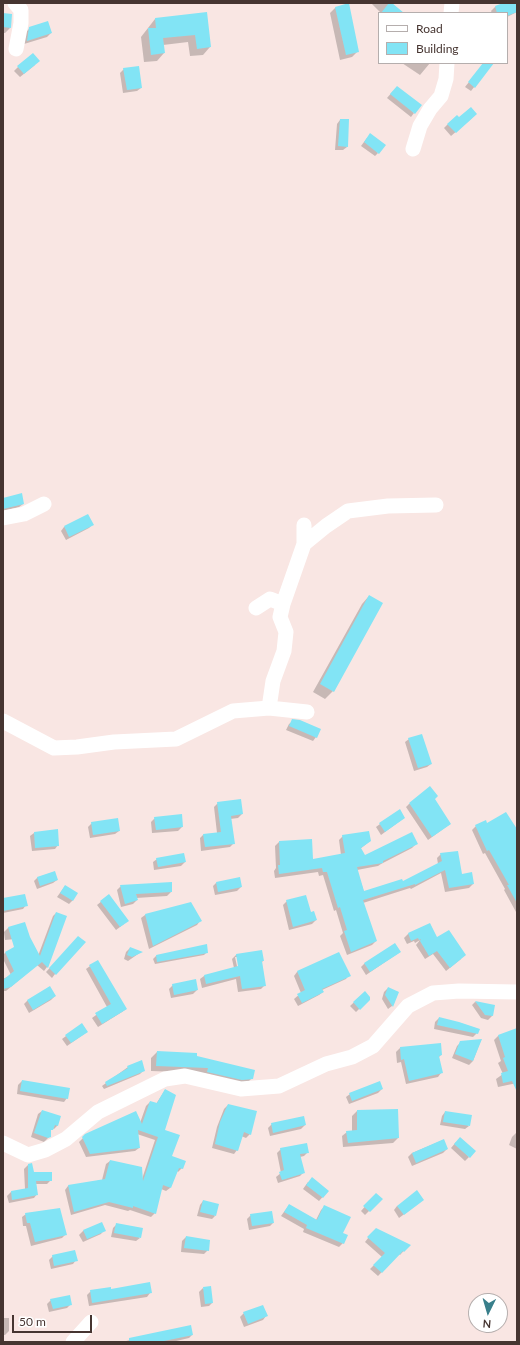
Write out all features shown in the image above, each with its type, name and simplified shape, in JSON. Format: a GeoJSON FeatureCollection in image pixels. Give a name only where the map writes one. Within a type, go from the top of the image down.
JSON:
{"type":"FeatureCollection","features":[{"type":"Feature","properties":{"kind":"street"},"geometry":{"type":"LineString","coordinates":[[15,3],[21,10],[21,23],[16,50]]}},
{"type":"Feature","properties":{"kind":"street"},"geometry":{"type":"LineString","coordinates":[[413,149],[420,126],[440,96],[446,79],[447,64]]}},
{"type":"Feature","properties":{"kind":"street"},"geometry":{"type":"LineString","coordinates":[[3,518],[24,514],[44,504]]}},
{"type":"Feature","properties":{"kind":"street"},"geometry":{"type":"LineString","coordinates":[[304,544],[348,510],[388,506],[436,505]]}},
{"type":"Feature","properties":{"kind":"street"},"geometry":{"type":"LineString","coordinates":[[269,708],[273,681],[284,651],[286,632],[280,617],[283,604],[304,544],[304,525]]}},
{"type":"Feature","properties":{"kind":"street"},"geometry":{"type":"LineString","coordinates":[[256,608],[270,599],[283,604]]}},
{"type":"Feature","properties":{"kind":"street"},"geometry":{"type":"LineString","coordinates":[[3,722],[54,748],[77,747],[114,742],[176,739],[233,711],[269,708],[307,712]]}},
{"type":"Feature","properties":{"kind":"street"},"geometry":{"type":"LineString","coordinates":[[3,1143],[28,1155],[45,1150],[66,1139],[98,1112],[165,1079],[185,1076],[241,1089],[278,1086],[326,1064],[352,1057],[373,1046],[408,1006],[433,993],[459,991],[517,992]]}},
{"type":"Feature","properties":{"kind":"street"},"geometry":{"type":"LineString","coordinates":[[73,1342],[91,1322]]}},
{"type":"Feature","properties":{"kind":"building"},"geometry":{"type":"Polygon","coordinates":[[[349,3],[359,52],[346,55],[335,7],[349,3]]]}},
{"type":"Feature","properties":{"kind":"building"},"geometry":{"type":"Polygon","coordinates":[[[389,3],[392,3],[403,12],[382,12],[389,3]]]}},
{"type":"Feature","properties":{"kind":"building"},"geometry":{"type":"Polygon","coordinates":[[[503,3],[517,3],[517,12],[508,16],[508,12],[497,12],[495,6],[503,3]]]}},
{"type":"Feature","properties":{"kind":"building"},"geometry":{"type":"Polygon","coordinates":[[[207,12],[211,47],[197,49],[195,35],[163,38],[165,53],[151,55],[148,28],[156,28],[155,18],[207,12]]]}},
{"type":"Feature","properties":{"kind":"building"},"geometry":{"type":"Polygon","coordinates":[[[3,13],[12,14],[11,28],[3,27],[3,13]]]}},
{"type":"Feature","properties":{"kind":"building"},"geometry":{"type":"Polygon","coordinates":[[[48,21],[52,33],[27,41],[29,27],[48,21]]]}},
{"type":"Feature","properties":{"kind":"building"},"geometry":{"type":"Polygon","coordinates":[[[33,53],[40,61],[24,74],[17,66],[33,53]]]}},
{"type":"Feature","properties":{"kind":"building"},"geometry":{"type":"Polygon","coordinates":[[[482,64],[493,64],[475,88],[468,82],[482,64]]]}},
{"type":"Feature","properties":{"kind":"building"},"geometry":{"type":"Polygon","coordinates":[[[139,66],[142,88],[127,90],[123,68],[139,66]]]}},
{"type":"Feature","properties":{"kind":"building"},"geometry":{"type":"Polygon","coordinates":[[[397,86],[422,105],[415,114],[390,94],[397,86]]]}},
{"type":"Feature","properties":{"kind":"building"},"geometry":{"type":"Polygon","coordinates":[[[471,107],[477,114],[456,133],[447,124],[457,115],[459,117],[471,107]]]}},
{"type":"Feature","properties":{"kind":"building"},"geometry":{"type":"Polygon","coordinates":[[[340,119],[349,119],[348,147],[338,146],[340,119]]]}},
{"type":"Feature","properties":{"kind":"building"},"geometry":{"type":"Polygon","coordinates":[[[370,133],[386,145],[379,154],[364,142],[370,133]]]}},
{"type":"Feature","properties":{"kind":"building"},"geometry":{"type":"Polygon","coordinates":[[[22,493],[24,504],[3,509],[3,498],[22,493]]]}},
{"type":"Feature","properties":{"kind":"building"},"geometry":{"type":"Polygon","coordinates":[[[88,514],[94,525],[69,537],[64,526],[88,514]]]}},
{"type":"Feature","properties":{"kind":"building"},"geometry":{"type":"Polygon","coordinates":[[[369,595],[383,603],[334,692],[320,684],[369,595]]]}},
{"type":"Feature","properties":{"kind":"building"},"geometry":{"type":"Polygon","coordinates":[[[292,719],[300,720],[321,729],[317,738],[289,726],[292,719]]]}},
{"type":"Feature","properties":{"kind":"building"},"geometry":{"type":"Polygon","coordinates":[[[422,734],[432,764],[418,768],[408,738],[422,734]]]}},
{"type":"Feature","properties":{"kind":"building"},"geometry":{"type":"Polygon","coordinates":[[[430,786],[438,796],[435,799],[451,824],[432,837],[409,803],[430,786]]]}},
{"type":"Feature","properties":{"kind":"building"},"geometry":{"type":"Polygon","coordinates":[[[241,799],[243,814],[231,816],[235,844],[205,847],[203,834],[221,832],[217,802],[241,799]]]}},
{"type":"Feature","properties":{"kind":"building"},"geometry":{"type":"Polygon","coordinates":[[[400,809],[405,818],[385,832],[379,823],[400,809]]]}},
{"type":"Feature","properties":{"kind":"building"},"geometry":{"type":"Polygon","coordinates":[[[506,812],[517,829],[517,903],[507,885],[509,885],[489,850],[487,851],[475,825],[486,820],[487,823],[506,812]]]}},
{"type":"Feature","properties":{"kind":"building"},"geometry":{"type":"Polygon","coordinates":[[[182,814],[183,827],[156,830],[154,817],[182,814]]]}},
{"type":"Feature","properties":{"kind":"building"},"geometry":{"type":"Polygon","coordinates":[[[118,818],[120,831],[93,835],[91,822],[118,818]]]}},
{"type":"Feature","properties":{"kind":"building"},"geometry":{"type":"Polygon","coordinates":[[[58,829],[59,846],[35,848],[34,832],[58,829]]]}},
{"type":"Feature","properties":{"kind":"building"},"geometry":{"type":"Polygon","coordinates":[[[369,831],[371,841],[361,848],[365,855],[412,832],[418,844],[383,861],[383,863],[357,867],[364,891],[402,879],[403,881],[442,861],[440,853],[458,851],[462,874],[472,872],[474,884],[449,888],[445,870],[415,885],[363,900],[377,941],[351,952],[344,931],[347,930],[340,907],[338,908],[327,872],[323,872],[322,868],[279,874],[279,841],[312,839],[313,859],[345,853],[342,835],[369,831]]]}},
{"type":"Feature","properties":{"kind":"building"},"geometry":{"type":"Polygon","coordinates":[[[184,853],[186,862],[158,867],[156,858],[184,853]]]}},
{"type":"Feature","properties":{"kind":"building"},"geometry":{"type":"Polygon","coordinates":[[[55,871],[58,880],[40,886],[37,877],[55,871]]]}},
{"type":"Feature","properties":{"kind":"building"},"geometry":{"type":"Polygon","coordinates":[[[240,877],[242,887],[218,892],[216,882],[240,877]]]}},
{"type":"Feature","properties":{"kind":"building"},"geometry":{"type":"Polygon","coordinates":[[[172,882],[172,892],[136,894],[138,900],[125,904],[120,885],[172,882]]]}},
{"type":"Feature","properties":{"kind":"building"},"geometry":{"type":"Polygon","coordinates":[[[65,885],[78,893],[73,901],[60,893],[65,885]]]}},
{"type":"Feature","properties":{"kind":"building"},"geometry":{"type":"Polygon","coordinates":[[[25,894],[28,906],[3,911],[3,898],[25,894]]]}},
{"type":"Feature","properties":{"kind":"building"},"geometry":{"type":"Polygon","coordinates":[[[109,894],[129,921],[120,927],[100,901],[109,894]]]}},
{"type":"Feature","properties":{"kind":"building"},"geometry":{"type":"Polygon","coordinates":[[[306,895],[311,912],[314,911],[317,920],[293,927],[286,900],[306,895]]]}},
{"type":"Feature","properties":{"kind":"building"},"geometry":{"type":"Polygon","coordinates":[[[191,902],[202,921],[153,946],[145,914],[191,902]]]}},
{"type":"Feature","properties":{"kind":"building"},"geometry":{"type":"Polygon","coordinates":[[[56,912],[67,916],[48,968],[42,962],[11,987],[3,989],[3,980],[14,971],[5,952],[14,947],[8,927],[25,922],[30,937],[40,956],[56,912]]]}},
{"type":"Feature","properties":{"kind":"building"},"geometry":{"type":"Polygon","coordinates":[[[430,923],[437,937],[449,930],[466,955],[450,968],[437,951],[429,956],[420,941],[421,939],[419,940],[418,938],[411,941],[408,933],[430,923]]]}},
{"type":"Feature","properties":{"kind":"building"},"geometry":{"type":"Polygon","coordinates":[[[78,936],[86,942],[56,975],[49,968],[78,936]]]}},
{"type":"Feature","properties":{"kind":"building"},"geometry":{"type":"Polygon","coordinates":[[[395,943],[401,952],[370,972],[364,963],[395,943]]]}},
{"type":"Feature","properties":{"kind":"building"},"geometry":{"type":"Polygon","coordinates":[[[207,944],[208,953],[157,962],[156,955],[207,944]]]}},
{"type":"Feature","properties":{"kind":"building"},"geometry":{"type":"Polygon","coordinates":[[[130,947],[143,952],[132,957],[127,955],[130,947]]]}},
{"type":"Feature","properties":{"kind":"building"},"geometry":{"type":"Polygon","coordinates":[[[262,950],[264,961],[262,961],[266,986],[242,989],[240,976],[206,984],[204,975],[238,966],[236,954],[262,950]]]}},
{"type":"Feature","properties":{"kind":"building"},"geometry":{"type":"Polygon","coordinates":[[[339,952],[351,976],[322,989],[324,992],[302,1003],[297,994],[305,990],[297,971],[339,952]]]}},
{"type":"Feature","properties":{"kind":"building"},"geometry":{"type":"Polygon","coordinates":[[[98,960],[127,1009],[102,1024],[95,1013],[111,1004],[89,965],[98,960]]]}},
{"type":"Feature","properties":{"kind":"building"},"geometry":{"type":"Polygon","coordinates":[[[196,979],[198,990],[174,995],[172,984],[196,979]]]}},
{"type":"Feature","properties":{"kind":"building"},"geometry":{"type":"Polygon","coordinates":[[[50,986],[56,996],[33,1010],[27,1000],[50,986]]]}},
{"type":"Feature","properties":{"kind":"building"},"geometry":{"type":"Polygon","coordinates":[[[388,987],[399,992],[393,1007],[385,995],[388,987]]]}},
{"type":"Feature","properties":{"kind":"building"},"geometry":{"type":"Polygon","coordinates":[[[365,991],[370,997],[370,1000],[360,1010],[353,1002],[365,991]]]}},
{"type":"Feature","properties":{"kind":"building"},"geometry":{"type":"Polygon","coordinates":[[[475,1001],[495,1005],[493,1016],[485,1015],[475,1001]]]}},
{"type":"Feature","properties":{"kind":"building"},"geometry":{"type":"Polygon","coordinates":[[[439,1017],[480,1029],[478,1034],[437,1025],[439,1017]]]}},
{"type":"Feature","properties":{"kind":"building"},"geometry":{"type":"Polygon","coordinates":[[[82,1023],[88,1032],[71,1043],[65,1035],[82,1023]]]}},
{"type":"Feature","properties":{"kind":"building"},"geometry":{"type":"Polygon","coordinates":[[[517,1028],[517,1092],[512,1081],[503,1083],[501,1073],[508,1071],[503,1058],[505,1057],[498,1035],[517,1028]]]}},
{"type":"Feature","properties":{"kind":"building"},"geometry":{"type":"Polygon","coordinates":[[[482,1039],[473,1061],[455,1054],[460,1041],[482,1039]]]}},
{"type":"Feature","properties":{"kind":"building"},"geometry":{"type":"Polygon","coordinates":[[[441,1043],[442,1055],[439,1056],[443,1073],[409,1081],[404,1059],[401,1060],[400,1047],[441,1043]]]}},
{"type":"Feature","properties":{"kind":"building"},"geometry":{"type":"Polygon","coordinates":[[[157,1051],[197,1053],[197,1056],[255,1070],[253,1079],[242,1080],[207,1072],[208,1068],[156,1066],[157,1051]]]}},
{"type":"Feature","properties":{"kind":"building"},"geometry":{"type":"Polygon","coordinates":[[[142,1060],[145,1071],[107,1086],[105,1082],[128,1068],[127,1066],[142,1060]]]}},
{"type":"Feature","properties":{"kind":"building"},"geometry":{"type":"Polygon","coordinates":[[[22,1080],[70,1088],[68,1099],[20,1091],[22,1080]]]}},
{"type":"Feature","properties":{"kind":"building"},"geometry":{"type":"Polygon","coordinates":[[[380,1081],[383,1089],[352,1101],[349,1093],[380,1081]]]}},
{"type":"Feature","properties":{"kind":"building"},"geometry":{"type":"Polygon","coordinates":[[[165,1089],[176,1095],[165,1130],[180,1135],[172,1156],[186,1161],[183,1169],[179,1168],[171,1188],[163,1185],[156,1214],[133,1206],[133,1208],[109,1202],[74,1212],[68,1185],[105,1179],[110,1160],[142,1167],[143,1181],[158,1137],[138,1130],[140,1148],[90,1154],[82,1137],[85,1134],[136,1111],[142,1124],[150,1101],[157,1103],[165,1089]]]}},
{"type":"Feature","properties":{"kind":"building"},"geometry":{"type":"Polygon","coordinates":[[[228,1104],[257,1111],[251,1135],[244,1132],[238,1151],[215,1144],[220,1122],[228,1104]]]}},
{"type":"Feature","properties":{"kind":"building"},"geometry":{"type":"Polygon","coordinates":[[[398,1109],[399,1138],[348,1143],[346,1131],[357,1130],[357,1110],[398,1109]]]}},
{"type":"Feature","properties":{"kind":"building"},"geometry":{"type":"Polygon","coordinates":[[[42,1110],[61,1116],[58,1126],[55,1125],[53,1130],[51,1130],[51,1137],[48,1138],[34,1133],[42,1110]]]}},
{"type":"Feature","properties":{"kind":"building"},"geometry":{"type":"Polygon","coordinates":[[[445,1111],[472,1115],[470,1126],[443,1122],[445,1111]]]}},
{"type":"Feature","properties":{"kind":"building"},"geometry":{"type":"Polygon","coordinates":[[[304,1116],[306,1125],[273,1133],[271,1123],[304,1116]]]}},
{"type":"Feature","properties":{"kind":"building"},"geometry":{"type":"Polygon","coordinates":[[[460,1137],[476,1151],[470,1158],[454,1144],[460,1137]]]}},
{"type":"Feature","properties":{"kind":"building"},"geometry":{"type":"Polygon","coordinates":[[[444,1139],[448,1149],[416,1163],[412,1153],[444,1139]]]}},
{"type":"Feature","properties":{"kind":"building"},"geometry":{"type":"Polygon","coordinates":[[[307,1143],[309,1153],[300,1154],[305,1173],[282,1180],[279,1172],[284,1170],[280,1148],[307,1143]]]}},
{"type":"Feature","properties":{"kind":"building"},"geometry":{"type":"Polygon","coordinates":[[[32,1163],[34,1172],[52,1172],[52,1181],[36,1181],[38,1195],[12,1200],[11,1191],[28,1188],[28,1164],[32,1163]]]}},
{"type":"Feature","properties":{"kind":"building"},"geometry":{"type":"Polygon","coordinates":[[[312,1177],[329,1191],[323,1198],[306,1185],[312,1177]]]}},
{"type":"Feature","properties":{"kind":"building"},"geometry":{"type":"Polygon","coordinates":[[[417,1190],[424,1200],[404,1215],[397,1206],[417,1190]]]}},
{"type":"Feature","properties":{"kind":"building"},"geometry":{"type":"Polygon","coordinates":[[[376,1193],[383,1199],[370,1212],[363,1206],[376,1193]]]}},
{"type":"Feature","properties":{"kind":"building"},"geometry":{"type":"Polygon","coordinates":[[[203,1200],[219,1204],[216,1216],[200,1212],[203,1200]]]}},
{"type":"Feature","properties":{"kind":"building"},"geometry":{"type":"Polygon","coordinates":[[[289,1204],[317,1220],[324,1205],[351,1217],[343,1233],[348,1235],[344,1244],[306,1228],[307,1225],[284,1212],[289,1204]]]}},
{"type":"Feature","properties":{"kind":"building"},"geometry":{"type":"Polygon","coordinates":[[[60,1208],[67,1235],[35,1242],[30,1223],[27,1223],[25,1213],[60,1208]]]}},
{"type":"Feature","properties":{"kind":"building"},"geometry":{"type":"Polygon","coordinates":[[[272,1211],[274,1223],[252,1226],[250,1214],[272,1211]]]}},
{"type":"Feature","properties":{"kind":"building"},"geometry":{"type":"Polygon","coordinates":[[[102,1222],[106,1231],[87,1239],[83,1230],[102,1222]]]}},
{"type":"Feature","properties":{"kind":"building"},"geometry":{"type":"Polygon","coordinates":[[[116,1223],[143,1228],[141,1238],[114,1233],[116,1223]]]}},
{"type":"Feature","properties":{"kind":"building"},"geometry":{"type":"Polygon","coordinates":[[[376,1228],[411,1245],[404,1252],[403,1251],[382,1273],[373,1265],[385,1253],[367,1237],[376,1228]]]}},
{"type":"Feature","properties":{"kind":"building"},"geometry":{"type":"Polygon","coordinates":[[[186,1236],[210,1240],[209,1251],[184,1248],[186,1236]]]}},
{"type":"Feature","properties":{"kind":"building"},"geometry":{"type":"Polygon","coordinates":[[[75,1250],[78,1261],[54,1266],[52,1255],[75,1250]]]}},
{"type":"Feature","properties":{"kind":"building"},"geometry":{"type":"Polygon","coordinates":[[[150,1282],[152,1293],[92,1303],[90,1290],[111,1287],[111,1289],[150,1282]]]}},
{"type":"Feature","properties":{"kind":"building"},"geometry":{"type":"Polygon","coordinates":[[[211,1286],[213,1303],[205,1304],[203,1287],[211,1286]]]}},
{"type":"Feature","properties":{"kind":"building"},"geometry":{"type":"Polygon","coordinates":[[[70,1295],[72,1305],[53,1309],[50,1299],[70,1295]]]}},
{"type":"Feature","properties":{"kind":"building"},"geometry":{"type":"Polygon","coordinates":[[[263,1305],[268,1316],[248,1324],[243,1312],[263,1305]]]}},
{"type":"Feature","properties":{"kind":"building"},"geometry":{"type":"Polygon","coordinates":[[[191,1325],[193,1335],[159,1342],[129,1342],[129,1338],[191,1325]]]}}]}
